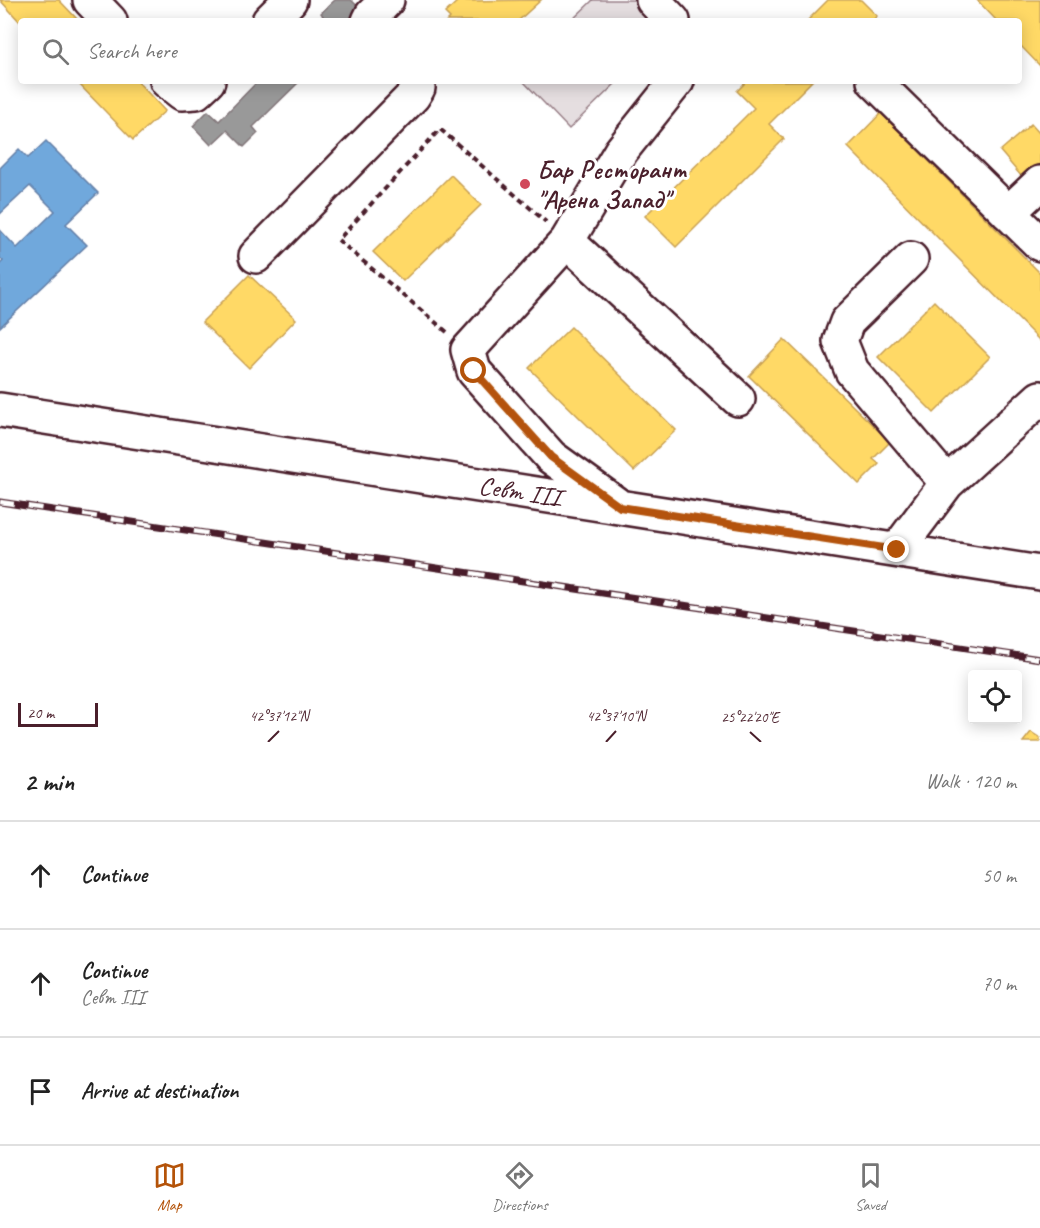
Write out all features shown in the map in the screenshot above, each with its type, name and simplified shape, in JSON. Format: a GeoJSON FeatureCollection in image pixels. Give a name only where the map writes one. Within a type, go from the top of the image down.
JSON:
{"type":"FeatureCollection","features":[{"type":"Feature","properties":{"kind":"street"},"geometry":{"type":"LineString","coordinates":[[90,0],[107,18]]}},
{"type":"Feature","properties":{"kind":"street"},"geometry":{"type":"LineString","coordinates":[[272,18],[290,0]]}},
{"type":"Feature","properties":{"kind":"street"},"geometry":{"type":"LineString","coordinates":[[370,18],[387,0]]}},
{"type":"Feature","properties":{"kind":"street"},"geometry":{"type":"LineString","coordinates":[[653,0],[670,18]]}},
{"type":"Feature","properties":{"kind":"street"},"geometry":{"type":"LineString","coordinates":[[171,84],[182,93],[196,92],[205,84]]}},
{"type":"Feature","properties":{"kind":"street"},"geometry":{"type":"LineString","coordinates":[[256,256],[413,96],[418,88],[417,84]]}},
{"type":"Feature","properties":{"kind":"street"},"geometry":{"type":"LineString","coordinates":[[620,507],[551,457],[474,371],[468,350],[567,241],[621,151],[675,84]]}},
{"type":"Feature","properties":{"kind":"street"},"geometry":{"type":"LineString","coordinates":[[877,84],[1040,244]]}},
{"type":"Feature","properties":{"kind":"street"},"geometry":{"type":"LineString","coordinates":[[1008,213],[1040,183]]}},
{"type":"Feature","properties":{"kind":"street"},"geometry":{"type":"LineString","coordinates":[[567,241],[738,399]]}},
{"type":"Feature","properties":{"kind":"street"},"geometry":{"type":"LineString","coordinates":[[910,259],[847,322],[840,341],[852,371],[947,483]]}},
{"type":"Feature","properties":{"kind":"street"},"geometry":{"type":"LineString","coordinates":[[897,550],[947,483],[1040,398]]}},
{"type":"Feature","properties":{"kind":"street","name":"Севт III"},"geometry":{"type":"LineString","coordinates":[[0,410],[1040,573]]}},
{"type":"Feature","properties":{"kind":"path"},"geometry":{"type":"LineString","coordinates":[[468,350],[338,240],[440,129],[567,241]]}},
{"type":"Feature","properties":{"kind":"shaded area"},"geometry":{"type":"Polygon","coordinates":[[[593,0],[638,0],[654,18],[574,18],[593,0]]]}},
{"type":"Feature","properties":{"kind":"shaded area"},"geometry":{"type":"Polygon","coordinates":[[[526,84],[615,84],[569,129],[526,84]]]}},
{"type":"Feature","properties":{"kind":"building: Homes"},"geometry":{"type":"Polygon","coordinates":[[[0,0],[59,0],[76,18],[18,18],[0,0]]]}},
{"type":"Feature","properties":{"kind":"building: Homes"},"geometry":{"type":"Polygon","coordinates":[[[459,0],[541,0],[521,18],[450,18],[445,13],[459,0]]]}},
{"type":"Feature","properties":{"kind":"building: Homes"},"geometry":{"type":"Polygon","coordinates":[[[828,0],[861,0],[877,16],[875,18],[810,18],[828,0]]]}},
{"type":"Feature","properties":{"kind":"building: Homes"},"geometry":{"type":"Polygon","coordinates":[[[977,0],[1040,0],[1040,66],[1022,47],[1022,18],[994,18],[977,0]]]}},
{"type":"Feature","properties":{"kind":"building: Homes"},"geometry":{"type":"Polygon","coordinates":[[[79,84],[140,84],[165,111],[133,140],[79,84]]]}},
{"type":"Feature","properties":{"kind":"building: Homes"},"geometry":{"type":"Polygon","coordinates":[[[744,84],[809,84],[769,124],[784,139],[676,247],[645,216],[754,108],[737,91],[744,84]]]}},
{"type":"Feature","properties":{"kind":"building: Homes"},"geometry":{"type":"Polygon","coordinates":[[[881,113],[1040,273],[1040,341],[848,147],[881,113]]]}},
{"type":"Feature","properties":{"kind":"building: Homes"},"geometry":{"type":"Polygon","coordinates":[[[1031,124],[1040,134],[1040,171],[1027,183],[1000,151],[1031,124]]]}},
{"type":"Feature","properties":{"kind":"building: Homes"},"geometry":{"type":"Polygon","coordinates":[[[451,175],[481,205],[403,281],[373,252],[451,175]]]}},
{"type":"Feature","properties":{"kind":"building: Homes"},"geometry":{"type":"Polygon","coordinates":[[[249,275],[296,319],[249,368],[202,322],[249,275]]]}},
{"type":"Feature","properties":{"kind":"building: Homes"},"geometry":{"type":"Polygon","coordinates":[[[934,301],[990,357],[934,413],[878,357],[934,301]]]}},
{"type":"Feature","properties":{"kind":"building: Homes"},"geometry":{"type":"Polygon","coordinates":[[[571,327],[676,430],[634,471],[529,368],[571,327]]]}},
{"type":"Feature","properties":{"kind":"building: Homes"},"geometry":{"type":"Polygon","coordinates":[[[784,339],[890,442],[873,459],[879,464],[859,484],[749,376],[784,339]]]}},
{"type":"Feature","properties":{"kind":"building: Homes"},"geometry":{"type":"Polygon","coordinates":[[[1031,732],[1040,738],[1040,742],[1023,742],[1031,732]]]}},
{"type":"Feature","properties":{"kind":"building: Schools"},"geometry":{"type":"Polygon","coordinates":[[[46,141],[98,193],[66,224],[87,245],[0,327],[0,264],[3,261],[0,258],[0,230],[17,248],[55,211],[30,186],[0,214],[0,168],[19,149],[28,158],[46,141]]]}},
{"type":"Feature","properties":{"kind":"building: Industry"},"geometry":{"type":"Polygon","coordinates":[[[335,0],[351,0],[367,15],[364,18],[321,18],[323,16],[321,13],[335,0]]]}},
{"type":"Feature","properties":{"kind":"building: Industry"},"geometry":{"type":"Polygon","coordinates":[[[255,84],[297,84],[253,127],[258,133],[244,147],[227,130],[211,145],[193,126],[208,111],[219,121],[255,84]]]}},
{"type":"Feature","properties":{"kind":"railway"},"geometry":{"type":"LineString","coordinates":[[0,502],[1040,659]]}},
{"type":"Feature","properties":{"kind":"place","name":"Бар Ресторант \"Арена Запад\""},"geometry":{"type":"Point","coordinates":[525,184]}},
{"type":"Feature","properties":{"kind":"route"},"geometry":{"type":"LineString","coordinates":[[474,371],[551,457],[620,507],[897,550]]}}]}
